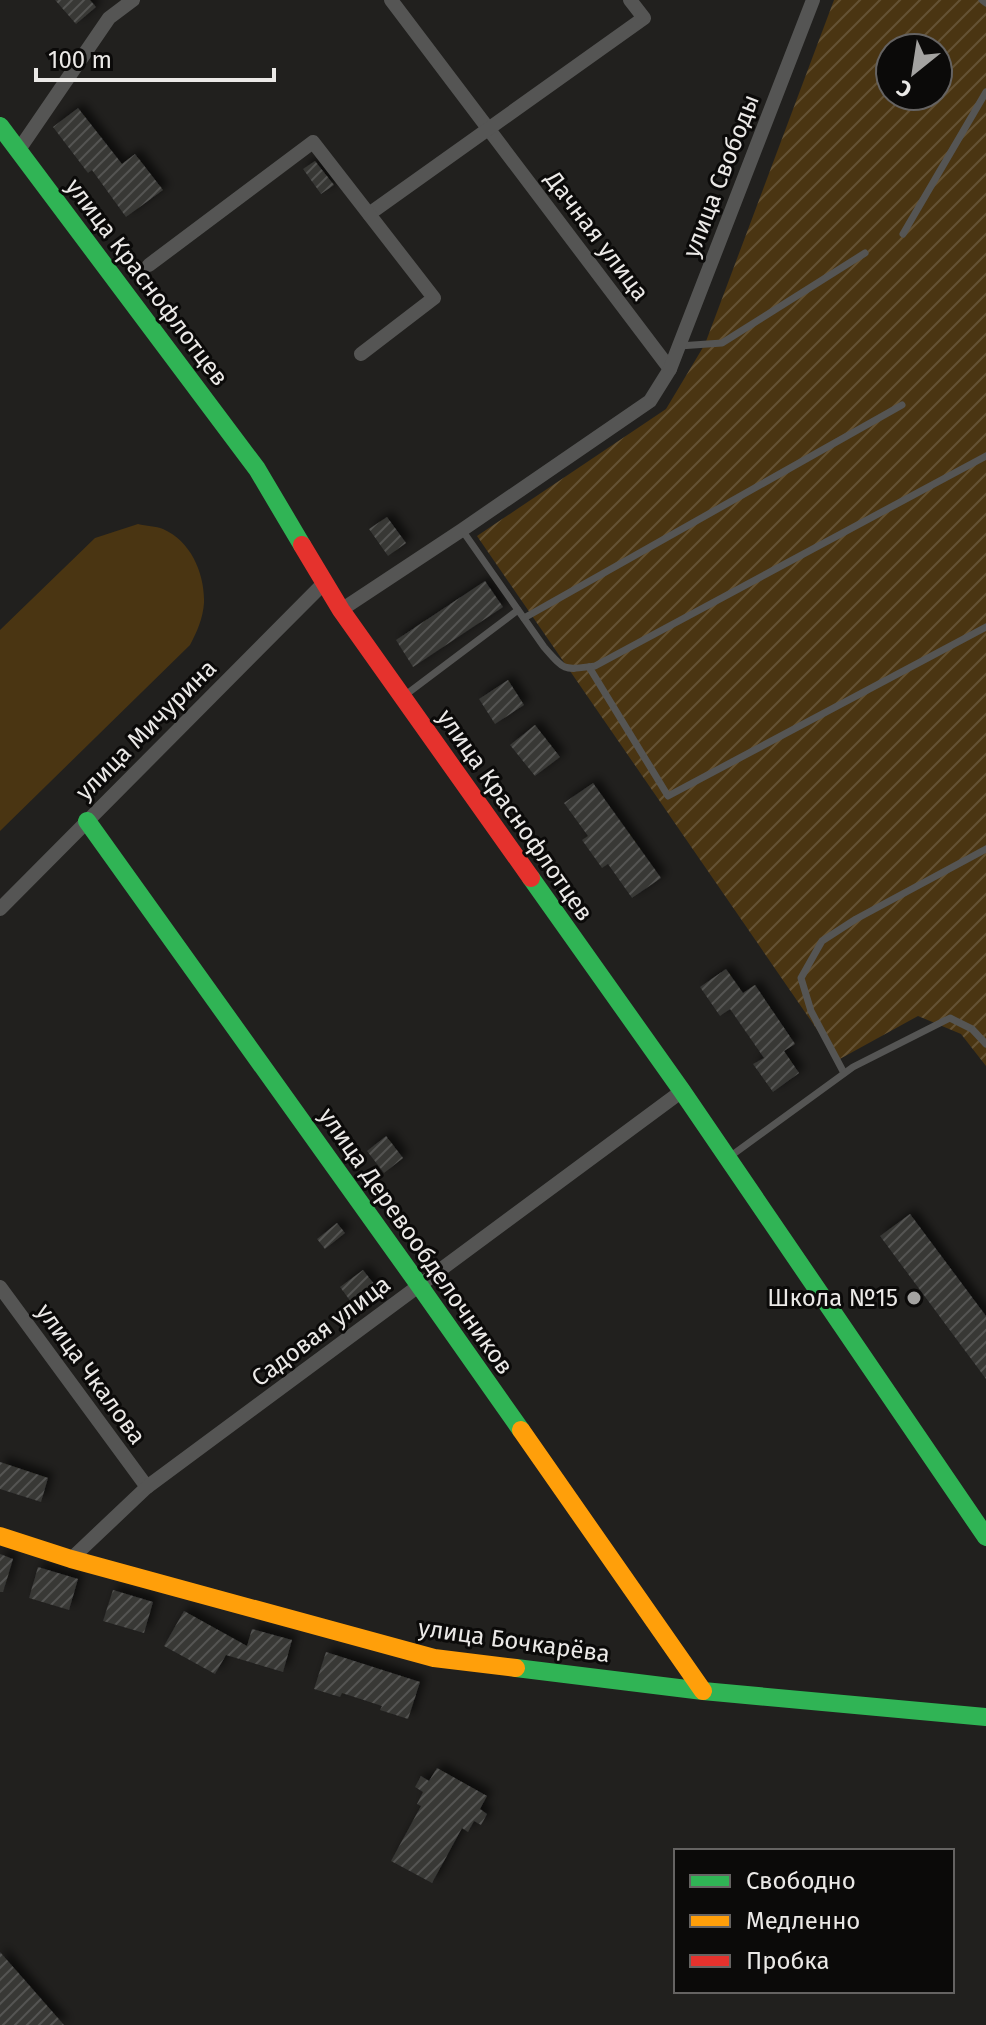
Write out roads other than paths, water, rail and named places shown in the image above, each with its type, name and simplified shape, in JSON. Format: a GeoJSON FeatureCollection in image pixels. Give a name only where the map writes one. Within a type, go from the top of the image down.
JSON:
{"type":"FeatureCollection","features":[{"type":"Feature","properties":{"kind":"street"},"geometry":{"type":"LineString","coordinates":[[18,151],[109,18],[133,0]]}},
{"type":"Feature","properties":{"kind":"street","name":"Дачная улица"},"geometry":{"type":"LineString","coordinates":[[391,0],[670,369]]}},
{"type":"Feature","properties":{"kind":"street"},"geometry":{"type":"LineString","coordinates":[[369,214],[644,18],[630,0]]}},
{"type":"Feature","properties":{"kind":"street","name":"улица Свободы"},"geometry":{"type":"LineString","coordinates":[[670,369],[813,0]]}},
{"type":"Feature","properties":{"kind":"street","name":"улица Краснофлотцев"},"geometry":{"type":"LineString","coordinates":[[0,126],[257,469],[341,610],[682,1091],[986,1537]]}},
{"type":"Feature","properties":{"kind":"street"},"geometry":{"type":"LineString","coordinates":[[149,265],[313,142],[434,298],[361,354]]}},
{"type":"Feature","properties":{"kind":"street"},"geometry":{"type":"LineString","coordinates":[[341,610],[650,401],[670,369]]}},
{"type":"Feature","properties":{"kind":"street","name":"улица Мичурина"},"geometry":{"type":"LineString","coordinates":[[0,909],[324,583]]}},
{"type":"Feature","properties":{"kind":"street","name":"улица Деревообделочников"},"geometry":{"type":"LineString","coordinates":[[87,821],[419,1285],[703,1691]]}},
{"type":"Feature","properties":{"kind":"street","name":"Садовая улица"},"geometry":{"type":"LineString","coordinates":[[71,1559],[147,1487],[682,1091]]}},
{"type":"Feature","properties":{"kind":"street","name":"улица Чкалова"},"geometry":{"type":"LineString","coordinates":[[0,1287],[147,1487]]}},
{"type":"Feature","properties":{"kind":"street","name":"улица Бочкарёва"},"geometry":{"type":"LineString","coordinates":[[0,1536],[71,1559],[434,1658],[703,1691],[986,1717]]}},
{"type":"Feature","properties":{"kind":"lane"},"geometry":{"type":"LineString","coordinates":[[903,234],[986,92]]}},
{"type":"Feature","properties":{"kind":"lane"},"geometry":{"type":"LineString","coordinates":[[679,346],[722,343],[865,253]]}},
{"type":"Feature","properties":{"kind":"lane"},"geometry":{"type":"LineString","coordinates":[[524,618],[902,405]]}},
{"type":"Feature","properties":{"kind":"lane"},"geometry":{"type":"LineString","coordinates":[[462,530],[544,647],[569,669],[589,667],[986,456]]}},
{"type":"Feature","properties":{"kind":"lane"},"geometry":{"type":"LineString","coordinates":[[402,697],[518,610]]}},
{"type":"Feature","properties":{"kind":"lane"},"geometry":{"type":"LineString","coordinates":[[589,667],[668,796],[986,627]]}},
{"type":"Feature","properties":{"kind":"lane"},"geometry":{"type":"LineString","coordinates":[[844,1073],[811,1011],[801,978],[822,941],[856,919],[986,849]]}},
{"type":"Feature","properties":{"kind":"lane"},"geometry":{"type":"LineString","coordinates":[[727,1159],[844,1073],[950,1018],[972,1029],[986,1044]]}},
{"type":"Feature","properties":{"kind":"place","name":"Школа №15"},"geometry":{"type":"Point","coordinates":[914,1298]}}]}
